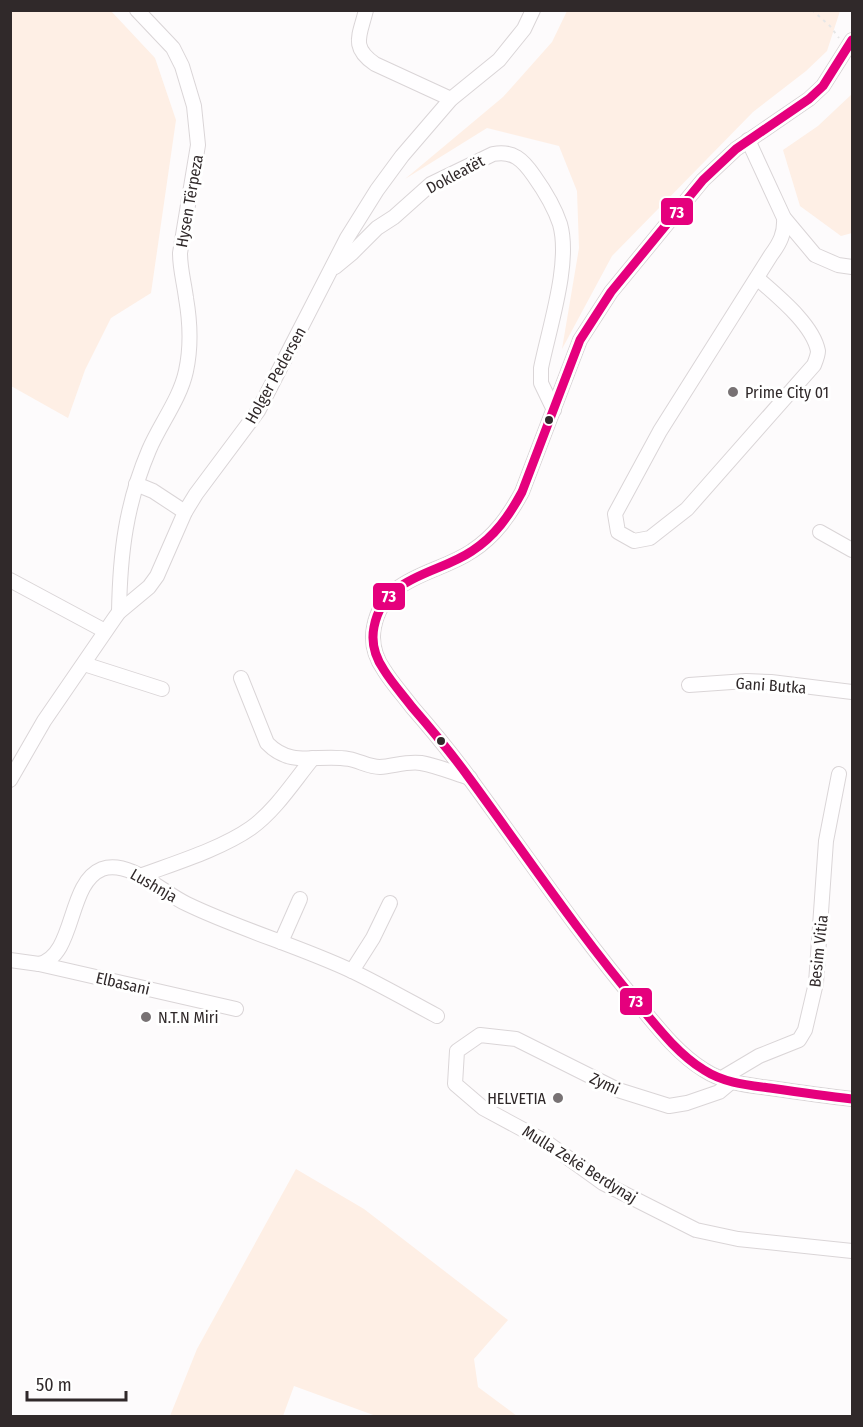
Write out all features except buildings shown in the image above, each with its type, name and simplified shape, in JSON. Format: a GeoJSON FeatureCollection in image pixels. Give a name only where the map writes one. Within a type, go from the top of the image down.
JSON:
{"type":"FeatureCollection","features":[{"type":"Feature","properties":{"kind":"street","name":"Hysen Tërpeza"},"geometry":{"type":"LineString","coordinates":[[119,612],[122,544],[128,512],[136,484],[158,430],[180,390],[186,371],[188,328],[180,252],[198,145],[195,105],[182,66],[172,48],[137,10]]}},
{"type":"Feature","properties":{"kind":"street"},"geometry":{"type":"LineString","coordinates":[[366,10],[358,43],[364,57],[451,99]]}},
{"type":"Feature","properties":{"kind":"street","name":"Holger Pedersen"},"geometry":{"type":"LineString","coordinates":[[10,780],[44,721],[105,631],[119,612],[149,587],[157,576],[185,512],[202,485],[258,411],[361,213],[402,156],[451,99],[499,60],[524,29],[533,10]]}},
{"type":"Feature","properties":{"kind":"street"},"geometry":{"type":"LineString","coordinates":[[850,45],[824,86],[809,99],[748,140],[703,180],[594,316],[580,340],[522,492],[510,513],[497,530],[469,553],[419,574],[389,596],[379,611],[372,640],[383,670],[470,778],[544,883],[619,982],[678,1049],[706,1072],[726,1080],[852,1099]]}},
{"type":"Feature","properties":{"kind":"street"},"geometry":{"type":"LineString","coordinates":[[748,140],[784,218],[815,255],[838,265],[852,267]]}},
{"type":"Feature","properties":{"kind":"street","name":"Dokleatët"},"geometry":{"type":"LineString","coordinates":[[330,270],[352,253],[376,228],[394,217],[431,184],[493,154],[512,154],[521,159],[553,206],[560,226],[561,278],[541,368],[541,383],[554,410]]}},
{"type":"Feature","properties":{"kind":"street"},"geometry":{"type":"LineString","coordinates":[[757,278],[785,303],[813,336],[818,353],[814,365],[687,509],[650,538],[634,541],[618,532],[615,514],[660,431],[757,278],[780,243],[785,229],[784,218]]}},
{"type":"Feature","properties":{"kind":"street"},"geometry":{"type":"LineString","coordinates":[[136,484],[153,491],[185,512]]}},
{"type":"Feature","properties":{"kind":"street"},"geometry":{"type":"LineString","coordinates":[[820,532],[852,550]]}},
{"type":"Feature","properties":{"kind":"street"},"geometry":{"type":"LineString","coordinates":[[10,580],[105,631]]}},
{"type":"Feature","properties":{"kind":"street"},"geometry":{"type":"LineString","coordinates":[[84,664],[162,689]]}},
{"type":"Feature","properties":{"kind":"street"},"geometry":{"type":"LineString","coordinates":[[241,678],[267,743],[274,751],[285,757],[351,759],[369,766],[381,767],[404,762],[422,763],[470,778]]}},
{"type":"Feature","properties":{"kind":"street","name":"Gani Butka"},"geometry":{"type":"LineString","coordinates":[[690,685],[746,681],[771,682],[852,692]]}},
{"type":"Feature","properties":{"kind":"street"},"geometry":{"type":"LineString","coordinates":[[140,876],[222,844],[251,827],[270,811],[313,758]]}},
{"type":"Feature","properties":{"kind":"street","name":"Besim Vitia"},"geometry":{"type":"LineString","coordinates":[[726,1080],[759,1056],[799,1040],[805,1030],[816,983],[826,841],[839,774]]}},
{"type":"Feature","properties":{"kind":"street","name":"Lushnja"},"geometry":{"type":"LineString","coordinates":[[39,964],[46,962],[57,951],[86,884],[95,872],[104,868],[121,867],[187,904],[352,971],[437,1016]]}},
{"type":"Feature","properties":{"kind":"street"},"geometry":{"type":"LineString","coordinates":[[281,942],[300,899]]}},
{"type":"Feature","properties":{"kind":"street"},"geometry":{"type":"LineString","coordinates":[[352,971],[373,938],[390,903]]}},
{"type":"Feature","properties":{"kind":"street","name":"Elbasani"},"geometry":{"type":"LineString","coordinates":[[10,960],[39,964],[236,1009]]}},
{"type":"Feature","properties":{"kind":"street","name":"Zymi"},"geometry":{"type":"LineString","coordinates":[[480,1035],[516,1039],[618,1090],[669,1106],[687,1103],[719,1092],[726,1080]]}},
{"type":"Feature","properties":{"kind":"street","name":"Mulla Zekë Berdynaj"},"geometry":{"type":"LineString","coordinates":[[480,1035],[458,1051],[455,1084],[483,1108],[546,1143],[603,1183],[696,1230],[749,1240],[852,1251]]}},
{"type":"Feature","properties":{"kind":"path"},"geometry":{"type":"LineString","coordinates":[[812,10],[850,45]]}},
{"type":"Feature","properties":{"kind":"shaded area"},"geometry":{"type":"Polygon","coordinates":[[[11,10],[111,11],[155,58],[176,120],[151,293],[111,318],[85,370],[68,418],[11,386],[11,10]]]}},
{"type":"Feature","properties":{"kind":"shaded area"},"geometry":{"type":"Polygon","coordinates":[[[567,11],[840,11],[827,51],[806,71],[753,112],[612,256],[562,349],[579,248],[577,191],[559,146],[487,128],[405,179],[503,97],[552,42],[567,11]]]}},
{"type":"Feature","properties":{"kind":"shaded area"},"geometry":{"type":"Polygon","coordinates":[[[852,94],[852,233],[841,236],[800,206],[783,150],[818,126],[852,94]]]}},
{"type":"Feature","properties":{"kind":"shaded area"},"geometry":{"type":"Polygon","coordinates":[[[296,1169],[364,1209],[508,1320],[474,1359],[478,1387],[517,1416],[376,1416],[294,1386],[283,1416],[170,1416],[197,1349],[296,1169]]]}},
{"type":"Feature","properties":{"kind":"transit line","name":"73"},"geometry":{"type":"LineString","coordinates":[[852,40],[823,86],[809,99],[736,149],[703,180],[611,292],[580,340],[522,492],[507,517],[488,539],[472,551],[400,586],[380,610],[373,638],[378,660],[390,680],[442,742],[595,950],[677,1048],[704,1070],[728,1081],[852,1099]]}},
{"type":"Feature","properties":{"kind":"place","name":"Prime City 01"},"geometry":{"type":"Point","coordinates":[733,392]}},
{"type":"Feature","properties":{"kind":"place","name":"N.T.N Miri"},"geometry":{"type":"Point","coordinates":[146,1017]}},
{"type":"Feature","properties":{"kind":"place","name":"HELVETIA"},"geometry":{"type":"Point","coordinates":[558,1098]}}]}
